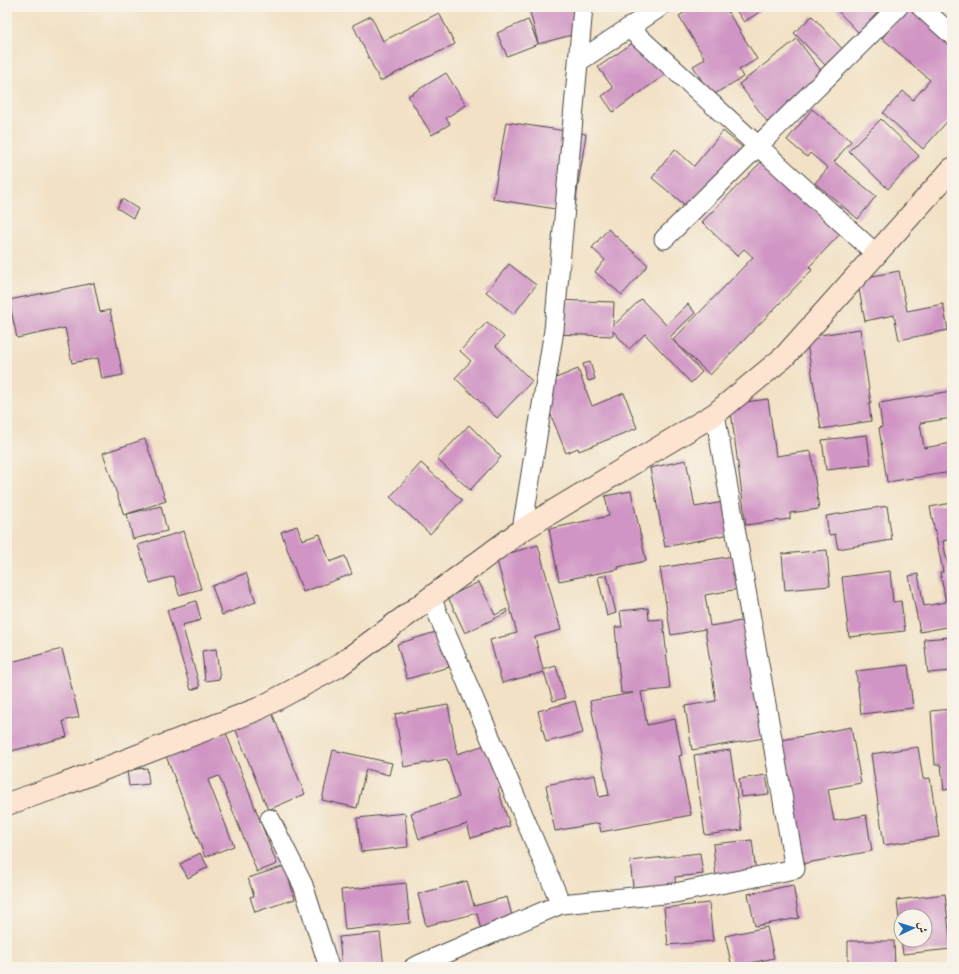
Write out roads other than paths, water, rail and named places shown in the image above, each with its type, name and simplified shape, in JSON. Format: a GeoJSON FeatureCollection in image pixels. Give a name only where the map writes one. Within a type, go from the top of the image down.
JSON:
{"type":"FeatureCollection","features":[{"type":"Feature","properties":{"kind":"main road"},"geometry":{"type":"LineString","coordinates":[[7,804],[60,786],[258,709],[338,667],[522,530],[715,414],[784,357],[952,169]]}},
{"type":"Feature","properties":{"kind":"street"},"geometry":{"type":"LineString","coordinates":[[522,530],[554,330],[583,7]]}},
{"type":"Feature","properties":{"kind":"street"},"geometry":{"type":"LineString","coordinates":[[578,62],[660,7]]}},
{"type":"Feature","properties":{"kind":"street"},"geometry":{"type":"LineString","coordinates":[[664,239],[898,7]]}},
{"type":"Feature","properties":{"kind":"street"},"geometry":{"type":"LineString","coordinates":[[921,7],[952,35]]}},
{"type":"Feature","properties":{"kind":"street"},"geometry":{"type":"LineString","coordinates":[[629,28],[876,254]]}},
{"type":"Feature","properties":{"kind":"street"},"geometry":{"type":"LineString","coordinates":[[414,967],[561,904],[675,893],[795,869],[715,414]]}},
{"type":"Feature","properties":{"kind":"street"},"geometry":{"type":"LineString","coordinates":[[431,598],[561,904]]}},
{"type":"Feature","properties":{"kind":"street"},"geometry":{"type":"LineString","coordinates":[[270,818],[303,885],[329,967]]}}]}
